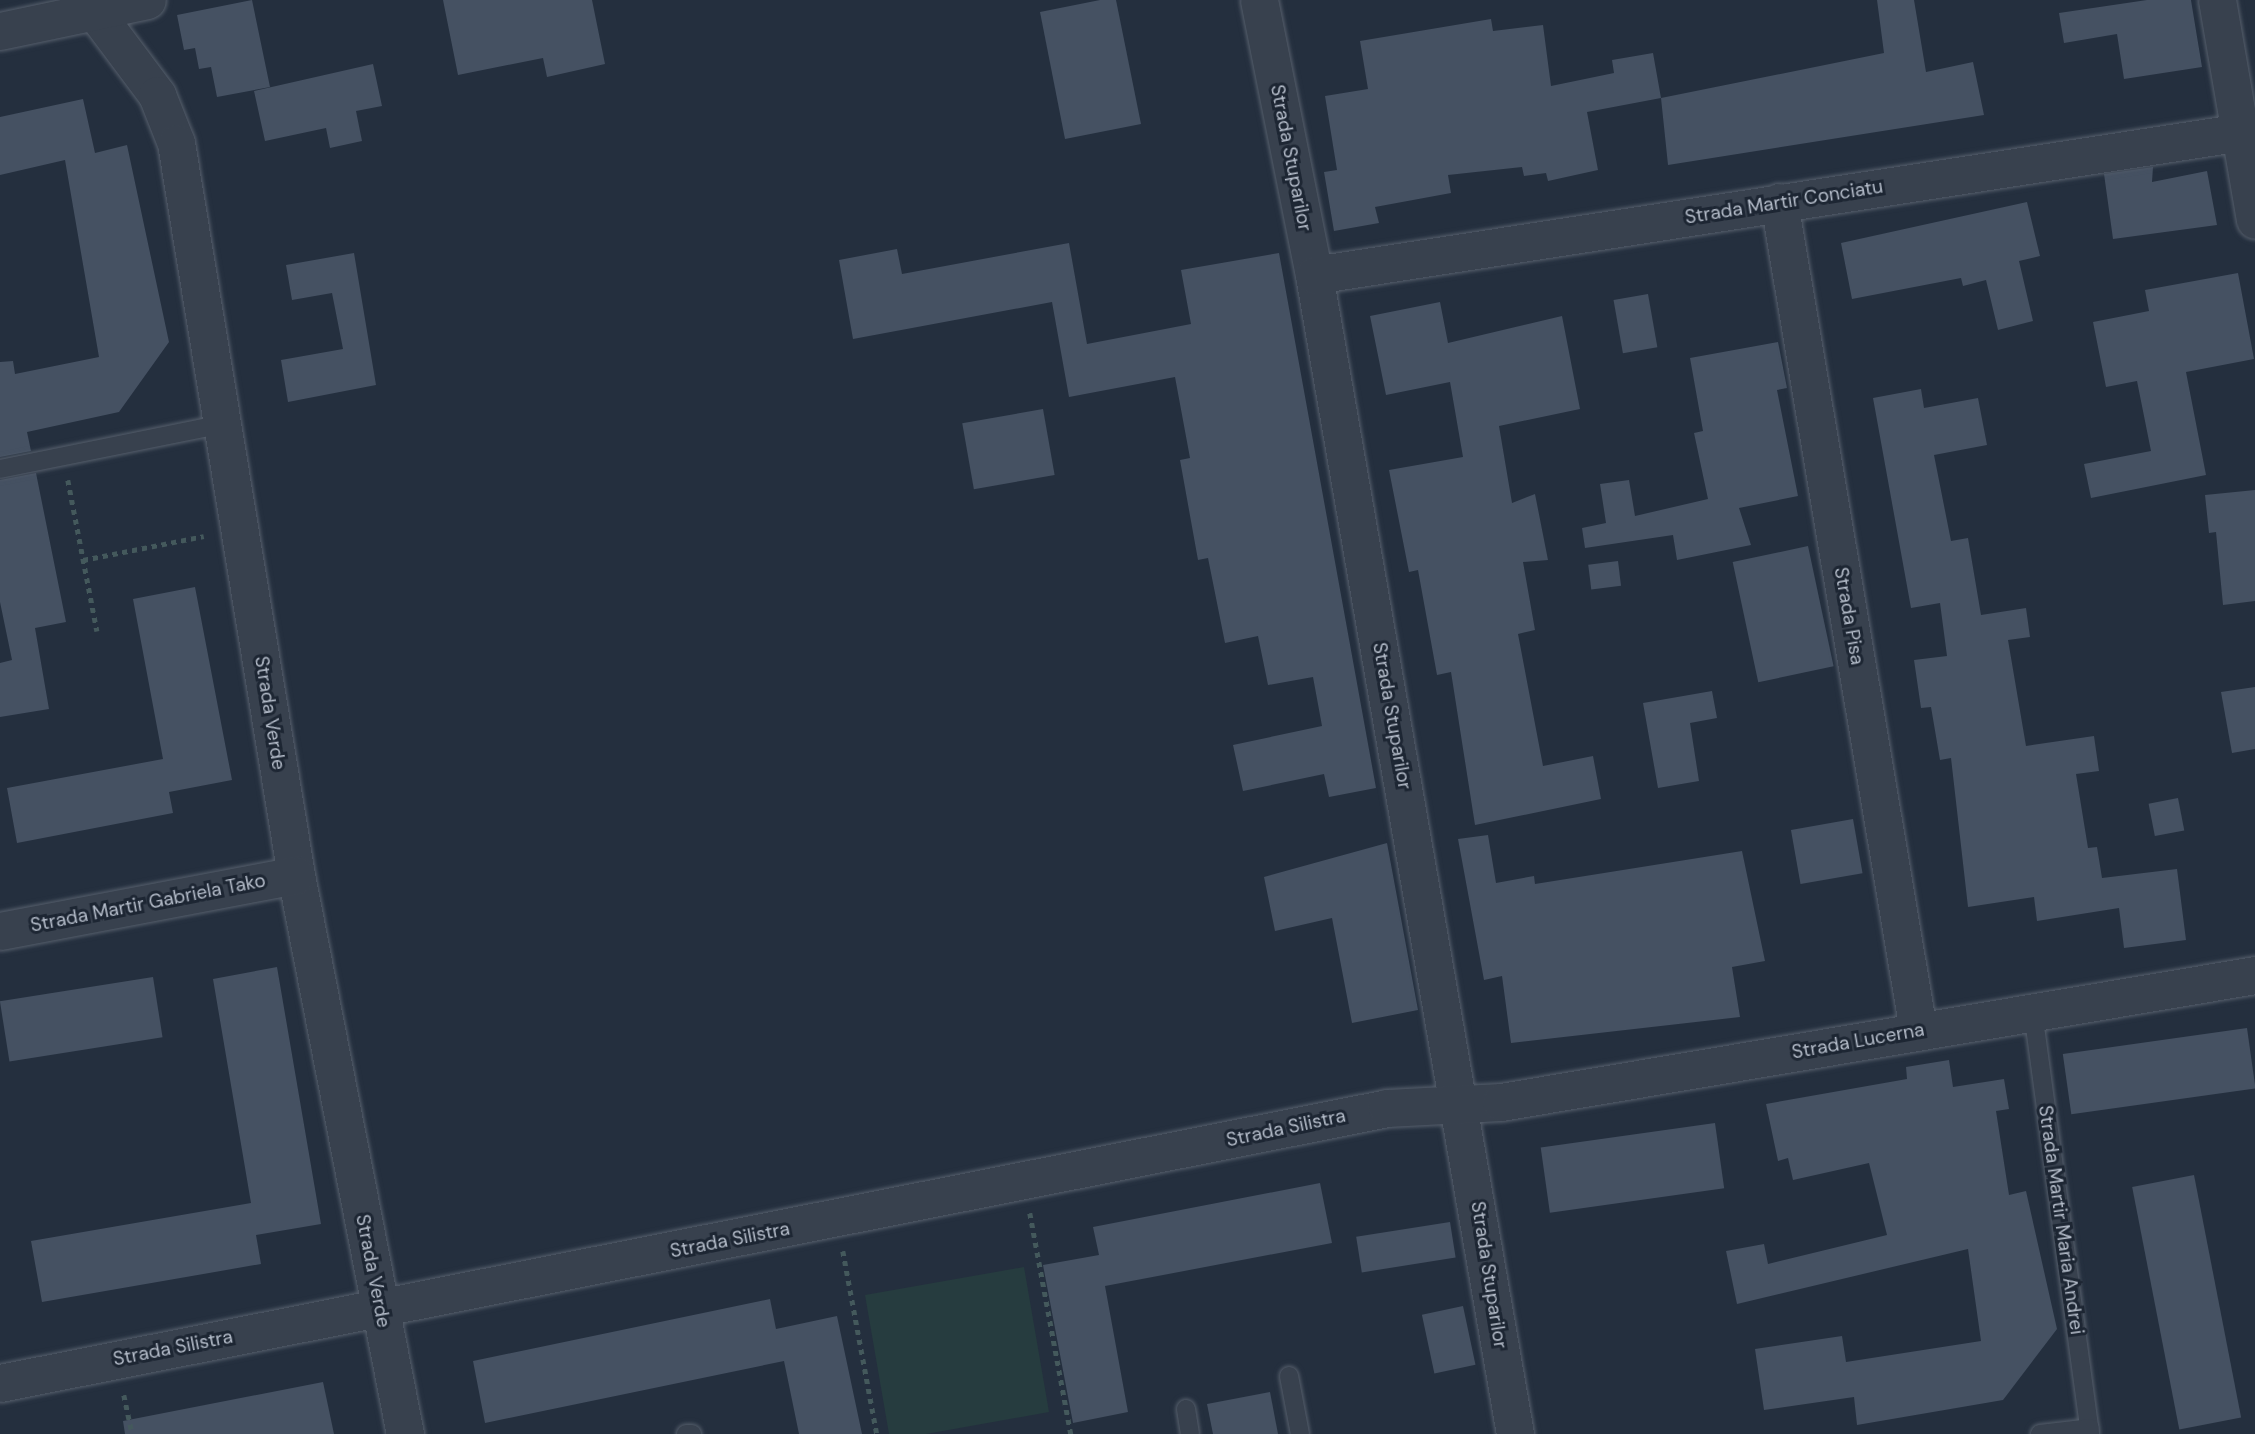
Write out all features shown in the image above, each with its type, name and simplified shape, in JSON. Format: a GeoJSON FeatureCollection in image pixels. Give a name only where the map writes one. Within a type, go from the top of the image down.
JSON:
{"type":"FeatureCollection","features":[{"type":"Feature","properties":{"kind":"street"},"geometry":{"type":"LineString","coordinates":[[0,31],[147,0]]}},
{"type":"Feature","properties":{"kind":"street","name":"Strada Stuparilor"},"geometry":{"type":"LineString","coordinates":[[1259,0],[1314,275],[1460,1102],[1515,1434]]}},
{"type":"Feature","properties":{"kind":"street"},"geometry":{"type":"LineString","coordinates":[[2217,0],[2247,132],[2255,220]]}},
{"type":"Feature","properties":{"kind":"street","name":"Strada Verde"},"geometry":{"type":"LineString","coordinates":[[95,12],[157,95],[176,143],[296,875],[405,1434]]}},
{"type":"Feature","properties":{"kind":"street","name":"Strada Martir Conciatu"},"geometry":{"type":"LineString","coordinates":[[1314,275],[2247,132]]}},
{"type":"Feature","properties":{"kind":"street","name":"Strada Pisa"},"geometry":{"type":"LineString","coordinates":[[1779,202],[1918,1030]]}},
{"type":"Feature","properties":{"kind":"street","name":"Strada Martir Gabriela Tako"},"geometry":{"type":"LineString","coordinates":[[0,931],[296,875]]}},
{"type":"Feature","properties":{"kind":"street","name":"Strada Lucerna"},"geometry":{"type":"LineString","coordinates":[[1460,1102],[1501,1101],[2255,975]]}},
{"type":"Feature","properties":{"kind":"street","name":"Strada Silistra"},"geometry":{"type":"LineString","coordinates":[[0,1383],[837,1220],[1387,1108],[1460,1102]]}},
{"type":"Feature","properties":{"kind":"lane"},"geometry":{"type":"LineString","coordinates":[[0,469],[223,424]]}},
{"type":"Feature","properties":{"kind":"lane","name":"Strada Martir Maria Andrei"},"geometry":{"type":"LineString","coordinates":[[2033,1012],[2090,1431],[2040,1434]]}},
{"type":"Feature","properties":{"kind":"lane"},"geometry":{"type":"LineString","coordinates":[[1289,1376],[1300,1434]]}},
{"type":"Feature","properties":{"kind":"lane"},"geometry":{"type":"LineString","coordinates":[[1185,1409],[1190,1434]]}},
{"type":"Feature","properties":{"kind":"lane"},"geometry":{"type":"LineString","coordinates":[[686,1434],[692,1434]]}},
{"type":"Feature","properties":{"kind":"path"},"geometry":{"type":"LineString","coordinates":[[63,456],[97,631]]}},
{"type":"Feature","properties":{"kind":"path"},"geometry":{"type":"LineString","coordinates":[[83,560],[239,529]]}},
{"type":"Feature","properties":{"kind":"path"},"geometry":{"type":"LineString","coordinates":[[1024,1182],[1071,1434]]}},
{"type":"Feature","properties":{"kind":"path"},"geometry":{"type":"LineString","coordinates":[[837,1220],[877,1434]]}},
{"type":"Feature","properties":{"kind":"green space"},"geometry":{"type":"Polygon","coordinates":[[[1024,1267],[1049,1412],[926,1434],[889,1434],[865,1295],[1024,1267]]]}},
{"type":"Feature","properties":{"kind":"building"},"geometry":{"type":"Polygon","coordinates":[[[252,0],[270,87],[217,97],[211,67],[199,69],[195,48],[184,50],[177,15],[252,0]]]}},
{"type":"Feature","properties":{"kind":"building"},"geometry":{"type":"Polygon","coordinates":[[[443,0],[592,0],[605,64],[547,77],[543,58],[458,75],[443,0]]]}},
{"type":"Feature","properties":{"kind":"building"},"geometry":{"type":"Polygon","coordinates":[[[1100,0],[1116,0],[1141,124],[1065,139],[1040,12],[1100,0]]]}},
{"type":"Feature","properties":{"kind":"building"},"geometry":{"type":"Polygon","coordinates":[[[1877,0],[1914,0],[1926,72],[1973,62],[1984,115],[1668,165],[1661,98],[1884,53],[1877,0]]]}},
{"type":"Feature","properties":{"kind":"building"},"geometry":{"type":"Polygon","coordinates":[[[2147,0],[2191,0],[2202,67],[2124,79],[2117,34],[2064,43],[2059,13],[2147,0]]]}},
{"type":"Feature","properties":{"kind":"building"},"geometry":{"type":"Polygon","coordinates":[[[1491,19],[1493,31],[1543,25],[1551,86],[1614,73],[1612,60],[1653,53],[1661,98],[1587,112],[1598,170],[1548,181],[1546,173],[1524,176],[1522,167],[1448,175],[1451,193],[1375,207],[1379,223],[1334,231],[1324,172],[1337,170],[1325,96],[1368,89],[1360,41],[1491,19]]]}},
{"type":"Feature","properties":{"kind":"building"},"geometry":{"type":"Polygon","coordinates":[[[373,64],[382,106],[356,111],[362,141],[330,148],[326,128],[265,141],[254,91],[373,64]]]}},
{"type":"Feature","properties":{"kind":"building"},"geometry":{"type":"Polygon","coordinates":[[[83,99],[95,153],[127,145],[169,342],[119,412],[27,432],[31,451],[0,457],[0,362],[13,361],[15,374],[99,357],[65,160],[0,175],[0,117],[83,99]]]}},
{"type":"Feature","properties":{"kind":"building"},"geometry":{"type":"Polygon","coordinates":[[[2153,167],[2152,182],[2207,171],[2217,225],[2113,239],[2104,174],[2153,167]]]}},
{"type":"Feature","properties":{"kind":"building"},"geometry":{"type":"Polygon","coordinates":[[[2027,202],[2040,256],[2019,261],[2033,321],[1998,330],[1986,280],[1963,286],[1961,278],[1852,299],[1841,243],[2027,202]]]}},
{"type":"Feature","properties":{"kind":"building"},"geometry":{"type":"Polygon","coordinates":[[[1069,243],[1087,344],[1191,324],[1181,270],[1279,253],[1376,788],[1329,797],[1324,774],[1243,791],[1233,745],[1322,726],[1313,677],[1268,685],[1258,636],[1225,643],[1208,558],[1198,560],[1180,460],[1190,458],[1175,377],[1069,397],[1052,302],[853,339],[839,260],[897,249],[902,274],[1069,243]]]}},
{"type":"Feature","properties":{"kind":"building"},"geometry":{"type":"Polygon","coordinates":[[[354,253],[376,385],[288,402],[281,360],[343,349],[332,293],[292,300],[286,265],[354,253]]]}},
{"type":"Feature","properties":{"kind":"building"},"geometry":{"type":"Polygon","coordinates":[[[2238,273],[2254,359],[2186,372],[2206,475],[2091,498],[2084,464],[2151,451],[2137,381],[2106,387],[2093,322],[2149,311],[2145,290],[2238,273]]]}},
{"type":"Feature","properties":{"kind":"building"},"geometry":{"type":"Polygon","coordinates":[[[1648,294],[1657,347],[1623,353],[1614,300],[1648,294]]]}},
{"type":"Feature","properties":{"kind":"building"},"geometry":{"type":"Polygon","coordinates":[[[1440,302],[1448,343],[1562,316],[1580,409],[1499,426],[1512,503],[1535,494],[1548,560],[1523,562],[1535,630],[1518,634],[1543,766],[1593,756],[1601,799],[1475,825],[1451,672],[1437,675],[1418,570],[1409,572],[1389,470],[1463,457],[1450,382],[1386,395],[1370,316],[1440,302]]]}},
{"type":"Feature","properties":{"kind":"building"},"geometry":{"type":"Polygon","coordinates":[[[1778,342],[1787,388],[1777,390],[1798,496],[1739,508],[1751,545],[1677,560],[1673,535],[1585,548],[1582,528],[1606,523],[1600,484],[1629,480],[1635,516],[1708,499],[1694,433],[1703,431],[1690,358],[1778,342]]]}},
{"type":"Feature","properties":{"kind":"building"},"geometry":{"type":"Polygon","coordinates":[[[1921,389],[1924,408],[1978,398],[1987,445],[1934,455],[1951,541],[1968,538],[1981,615],[2026,608],[2030,637],[2008,640],[2026,746],[2094,736],[2099,771],[2076,774],[2088,848],[2097,847],[2102,878],[2177,869],[2186,940],[2124,948],[2119,908],[2037,921],[2034,897],[1968,907],[1951,758],[1940,760],[1931,707],[1921,708],[1914,660],[1947,656],[1940,603],[1911,608],[1873,398],[1921,389]]]}},
{"type":"Feature","properties":{"kind":"building"},"geometry":{"type":"Polygon","coordinates":[[[1043,409],[1055,475],[974,489],[962,423],[1043,409]]]}},
{"type":"Feature","properties":{"kind":"building"},"geometry":{"type":"Polygon","coordinates":[[[36,473],[66,622],[35,628],[49,709],[0,717],[0,663],[12,660],[0,602],[0,480],[36,473]]]}},
{"type":"Feature","properties":{"kind":"building"},"geometry":{"type":"Polygon","coordinates":[[[2255,490],[2255,601],[2223,605],[2216,532],[2209,533],[2205,495],[2255,490]]]}},
{"type":"Feature","properties":{"kind":"building"},"geometry":{"type":"Polygon","coordinates":[[[1808,546],[1834,666],[1758,682],[1733,562],[1808,546]]]}},
{"type":"Feature","properties":{"kind":"building"},"geometry":{"type":"Polygon","coordinates":[[[1618,561],[1621,586],[1591,589],[1588,565],[1618,561]]]}},
{"type":"Feature","properties":{"kind":"building"},"geometry":{"type":"Polygon","coordinates":[[[195,587],[232,780],[169,792],[173,813],[17,843],[7,788],[163,759],[133,599],[195,587]]]}},
{"type":"Feature","properties":{"kind":"building"},"geometry":{"type":"Polygon","coordinates":[[[2255,687],[2255,749],[2232,753],[2221,692],[2255,687]]]}},
{"type":"Feature","properties":{"kind":"building"},"geometry":{"type":"Polygon","coordinates":[[[1712,691],[1717,718],[1690,723],[1699,781],[1658,788],[1643,703],[1712,691]]]}},
{"type":"Feature","properties":{"kind":"building"},"geometry":{"type":"Polygon","coordinates":[[[2178,798],[2184,830],[2155,836],[2149,804],[2178,798]]]}},
{"type":"Feature","properties":{"kind":"building"},"geometry":{"type":"Polygon","coordinates":[[[1853,819],[1863,873],[1801,884],[1791,830],[1853,819]]]}},
{"type":"Feature","properties":{"kind":"building"},"geometry":{"type":"Polygon","coordinates":[[[1488,835],[1496,883],[1534,876],[1535,884],[1742,851],[1765,961],[1732,967],[1740,1017],[1511,1043],[1502,976],[1484,980],[1458,839],[1488,835]]]}},
{"type":"Feature","properties":{"kind":"building"},"geometry":{"type":"Polygon","coordinates":[[[1387,843],[1418,1010],[1352,1023],[1332,918],[1275,931],[1264,877],[1387,843]]]}},
{"type":"Feature","properties":{"kind":"building"},"geometry":{"type":"Polygon","coordinates":[[[277,967],[321,1224],[256,1235],[261,1264],[42,1302],[31,1241],[251,1203],[213,979],[277,967]]]}},
{"type":"Feature","properties":{"kind":"building"},"geometry":{"type":"Polygon","coordinates":[[[153,977],[163,1037],[9,1061],[0,1001],[153,977]]]}},
{"type":"Feature","properties":{"kind":"building"},"geometry":{"type":"Polygon","coordinates":[[[2247,1028],[2255,1088],[2071,1114],[2063,1054],[2247,1028]]]}},
{"type":"Feature","properties":{"kind":"building"},"geometry":{"type":"Polygon","coordinates":[[[1949,1060],[1953,1087],[2004,1079],[2009,1109],[1996,1111],[2009,1195],[2026,1191],[2057,1329],[2003,1400],[1857,1425],[1854,1397],[1764,1410],[1755,1349],[1842,1336],[1846,1362],[1981,1341],[1968,1249],[1737,1304],[1726,1251],[1764,1244],[1768,1264],[1887,1235],[1869,1163],[1793,1180],[1788,1158],[1778,1161],[1766,1104],[1907,1079],[1906,1067],[1949,1060]]]}},
{"type":"Feature","properties":{"kind":"building"},"geometry":{"type":"Polygon","coordinates":[[[1715,1123],[1724,1188],[1550,1213],[1541,1147],[1715,1123]]]}},
{"type":"Feature","properties":{"kind":"building"},"geometry":{"type":"Polygon","coordinates":[[[2194,1175],[2241,1417],[2179,1429],[2132,1187],[2194,1175]]]}},
{"type":"Feature","properties":{"kind":"building"},"geometry":{"type":"Polygon","coordinates":[[[1320,1183],[1332,1243],[1105,1286],[1128,1412],[1073,1423],[1043,1265],[1099,1255],[1093,1227],[1320,1183]]]}},
{"type":"Feature","properties":{"kind":"building"},"geometry":{"type":"Polygon","coordinates":[[[1450,1222],[1456,1258],[1362,1272],[1356,1237],[1450,1222]]]}},
{"type":"Feature","properties":{"kind":"building"},"geometry":{"type":"Polygon","coordinates":[[[770,1299],[776,1329],[837,1316],[862,1434],[799,1434],[784,1361],[485,1423],[473,1361],[770,1299]]]}},
{"type":"Feature","properties":{"kind":"building"},"geometry":{"type":"Polygon","coordinates":[[[1463,1306],[1475,1365],[1434,1373],[1422,1315],[1463,1306]]]}},
{"type":"Feature","properties":{"kind":"building"},"geometry":{"type":"Polygon","coordinates":[[[323,1382],[334,1434],[125,1434],[123,1421],[323,1382]]]}},
{"type":"Feature","properties":{"kind":"building"},"geometry":{"type":"Polygon","coordinates":[[[1270,1392],[1278,1434],[1213,1434],[1207,1404],[1270,1392]]]}}]}
